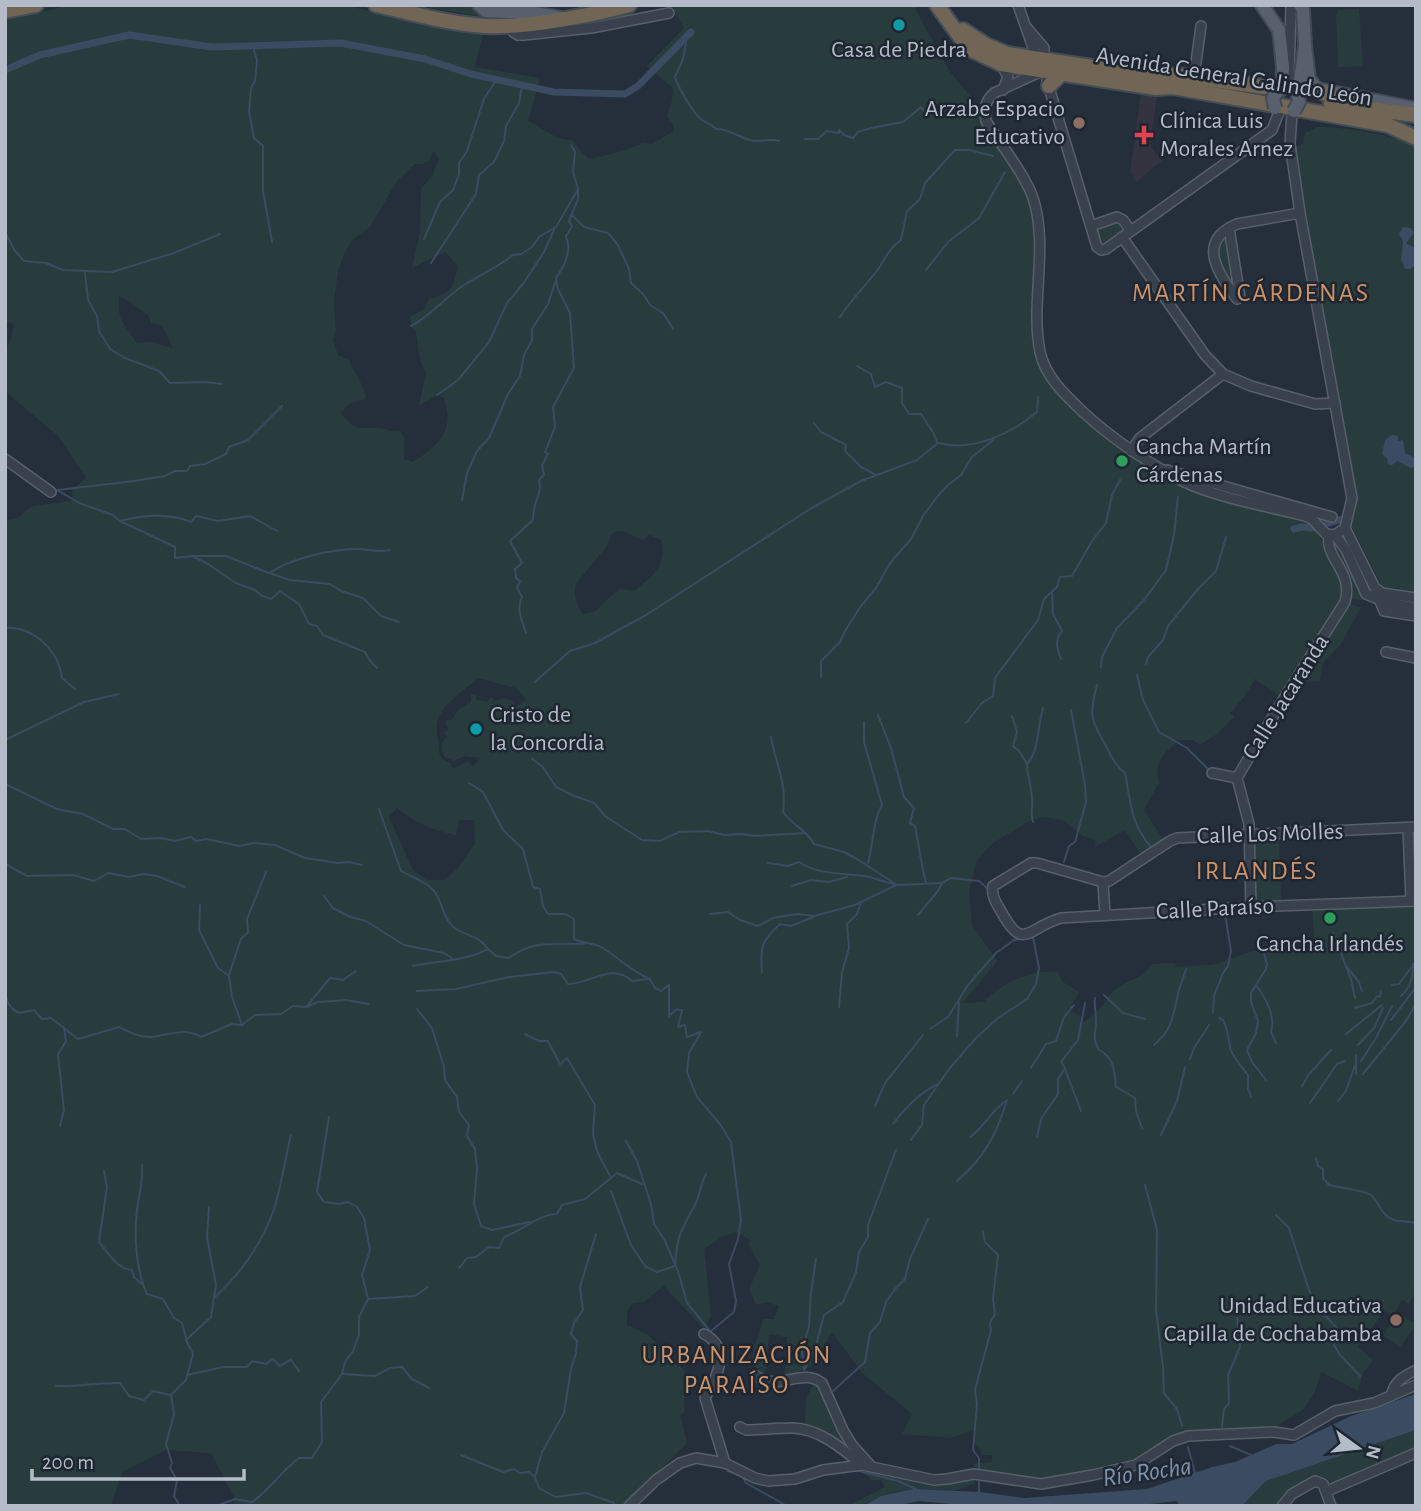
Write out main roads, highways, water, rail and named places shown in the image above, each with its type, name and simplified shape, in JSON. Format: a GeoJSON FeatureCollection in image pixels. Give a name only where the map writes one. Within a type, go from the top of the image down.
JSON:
{"type":"FeatureCollection","features":[{"type":"Feature","properties":{"kind":"highway"},"geometry":{"type":"LineString","coordinates":[[5,11],[36,5]]}},
{"type":"Feature","properties":{"kind":"highway"},"geometry":{"type":"LineString","coordinates":[[376,5],[463,23],[512,25],[625,6]]}},
{"type":"Feature","properties":{"kind":"highway"},"geometry":{"type":"LineString","coordinates":[[937,5],[971,37],[994,49],[1042,59],[1064,68],[1049,86]]}},
{"type":"Feature","properties":{"kind":"highway"},"geometry":{"type":"LineString","coordinates":[[950,20],[962,41],[974,51],[1001,64],[1042,59]]}},
{"type":"Feature","properties":{"kind":"highway","name":"Avenida General Galindo León"},"geometry":{"type":"LineString","coordinates":[[1042,59],[1064,68],[1302,99]]}},
{"type":"Feature","properties":{"kind":"highway"},"geometry":{"type":"LineString","coordinates":[[1281,89],[1175,74],[1159,82],[1172,94],[1284,111]]}},
{"type":"Feature","properties":{"kind":"highway","name":"Avenida General Galindo León"},"geometry":{"type":"LineString","coordinates":[[1159,82],[1173,87],[1344,116],[1413,132]]}},
{"type":"Feature","properties":{"kind":"highway"},"geometry":{"type":"LineString","coordinates":[[1321,92],[1338,99],[1416,115]]}},
{"type":"Feature","properties":{"kind":"highway"},"geometry":{"type":"LineString","coordinates":[[1302,99],[1380,112],[1401,112]]}},
{"type":"Feature","properties":{"kind":"highway"},"geometry":{"type":"LineString","coordinates":[[1302,99],[1413,132]]}},
{"type":"Feature","properties":{"kind":"main road"},"geometry":{"type":"LineString","coordinates":[[479,5],[486,11],[570,14]]}},
{"type":"Feature","properties":{"kind":"main road"},"geometry":{"type":"LineString","coordinates":[[1262,5],[1279,30],[1283,67],[1281,89],[1273,98],[1284,111],[1387,131],[1413,132]]}},
{"type":"Feature","properties":{"kind":"main road"},"geometry":{"type":"LineString","coordinates":[[1299,6],[1309,79],[1321,92],[1416,109]]}},
{"type":"Feature","properties":{"kind":"main road"},"geometry":{"type":"LineString","coordinates":[[1284,111],[1302,99],[1305,46]]}},
{"type":"Feature","properties":{"kind":"main road"},"geometry":{"type":"LineString","coordinates":[[1281,89],[1294,90],[1302,99]]}},
{"type":"Feature","properties":{"kind":"water"},"geometry":{"type":"Polygon","coordinates":[[[1403,227],[1411,228],[1414,233],[1407,242],[1416,248],[1416,265],[1410,269],[1405,269],[1401,260],[1403,241],[1399,234],[1403,227]]]}},
{"type":"Feature","properties":{"kind":"water"},"geometry":{"type":"Polygon","coordinates":[[[1392,435],[1398,436],[1398,441],[1403,440],[1405,453],[1416,458],[1414,467],[1410,468],[1398,461],[1392,465],[1388,464],[1387,458],[1382,454],[1385,440],[1392,435]]]}},
{"type":"Feature","properties":{"kind":"water","name":"Río Rocha"},"geometry":{"type":"Polygon","coordinates":[[[1416,1394],[1416,1430],[1266,1481],[1242,1506],[1179,1506],[1177,1501],[1131,1506],[971,1506],[919,1501],[895,1506],[863,1506],[881,1496],[913,1489],[981,1492],[1024,1498],[1147,1489],[1235,1462],[1276,1444],[1292,1444],[1351,1416],[1416,1394]]]}},
{"type":"Feature","properties":{"kind":"waterway"},"geometry":{"type":"LineString","coordinates":[[5,70],[40,55],[129,35],[212,47],[341,43],[425,59],[471,74],[554,92],[625,94],[638,86],[691,32]]}},
{"type":"Feature","properties":{"kind":"waterway"},"geometry":{"type":"LineString","coordinates":[[687,36],[683,59],[675,77],[698,117],[716,129],[750,140],[779,141]]}},
{"type":"Feature","properties":{"kind":"waterway"},"geometry":{"type":"LineString","coordinates":[[253,47],[257,60],[249,111],[254,138],[263,146],[263,191],[272,242]]}},
{"type":"Feature","properties":{"kind":"waterway"},"geometry":{"type":"LineString","coordinates":[[424,239],[440,202],[453,190],[459,174],[459,163],[467,151],[484,99],[496,80]]}},
{"type":"Feature","properties":{"kind":"waterway"},"geometry":{"type":"LineString","coordinates":[[431,263],[476,194],[479,175],[494,162],[504,141],[506,126],[519,103],[522,86]]}},
{"type":"Feature","properties":{"kind":"waterway"},"geometry":{"type":"LineString","coordinates":[[940,109],[951,104]]}},
{"type":"Feature","properties":{"kind":"waterway"},"geometry":{"type":"LineString","coordinates":[[805,139],[818,139],[827,131],[839,133],[839,130],[853,138],[858,132],[903,122],[921,107],[926,113],[935,112]]}},
{"type":"Feature","properties":{"kind":"waterway"},"geometry":{"type":"LineString","coordinates":[[526,633],[521,619],[522,597],[517,588],[520,581],[516,578],[515,569],[522,563],[510,541],[533,520],[540,489],[539,480],[544,475],[542,465],[548,454],[545,452],[555,427],[553,407],[574,368],[570,313],[558,289],[556,278],[567,258],[566,236],[572,226],[569,221],[578,199],[573,172],[575,152],[571,145]]}},
{"type":"Feature","properties":{"kind":"waterway"},"geometry":{"type":"LineString","coordinates":[[840,317],[901,240],[907,211],[920,199],[925,183],[955,150],[969,150],[993,156]]}},
{"type":"Feature","properties":{"kind":"waterway"},"geometry":{"type":"LineString","coordinates":[[926,270],[948,242],[979,218],[1005,172]]}},
{"type":"Feature","properties":{"kind":"waterway"},"geometry":{"type":"LineString","coordinates":[[411,326],[464,285],[513,255],[531,248],[539,237],[556,227],[578,189]]}},
{"type":"Feature","properties":{"kind":"waterway"},"geometry":{"type":"LineString","coordinates":[[573,216],[584,227],[608,233],[618,245],[629,269],[631,283],[650,305],[664,314],[673,329]]}},
{"type":"Feature","properties":{"kind":"waterway"},"geometry":{"type":"LineString","coordinates":[[437,395],[458,380],[489,342],[507,303],[544,252],[554,230]]}},
{"type":"Feature","properties":{"kind":"waterway"},"geometry":{"type":"LineString","coordinates":[[5,232],[24,261],[46,263],[63,270],[112,272],[174,253],[220,234]]}},
{"type":"Feature","properties":{"kind":"waterway"},"geometry":{"type":"LineString","coordinates":[[85,273],[88,300],[97,316],[99,331],[110,349],[159,371],[170,383],[222,384]]}},
{"type":"Feature","properties":{"kind":"waterway"},"geometry":{"type":"LineString","coordinates":[[462,500],[467,473],[477,451],[489,438],[508,394],[520,376],[524,355],[532,340],[532,329],[548,304],[556,280]]}},
{"type":"Feature","properties":{"kind":"waterway"},"geometry":{"type":"LineString","coordinates":[[857,366],[871,374],[875,387],[886,382],[902,388],[902,403],[909,414],[921,414],[937,442]]}},
{"type":"Feature","properties":{"kind":"waterway"},"geometry":{"type":"LineString","coordinates":[[535,682],[570,651],[595,643],[646,615],[810,509],[861,481],[917,460],[938,443],[964,445],[1003,434],[1037,412],[1038,397]]}},
{"type":"Feature","properties":{"kind":"waterway"},"geometry":{"type":"LineString","coordinates":[[58,490],[134,481],[165,476],[175,471],[187,471],[190,466],[205,464],[226,454],[229,447],[248,440],[282,406]]}},
{"type":"Feature","properties":{"kind":"waterway"},"geometry":{"type":"LineString","coordinates":[[814,423],[821,432],[846,445],[845,451],[861,467],[876,475]]}},
{"type":"Feature","properties":{"kind":"waterway"},"geometry":{"type":"LineString","coordinates":[[821,677],[821,661],[840,642],[890,563],[911,539],[923,516],[948,485],[961,475],[972,457],[993,440]]}},
{"type":"Feature","properties":{"kind":"waterway"},"geometry":{"type":"LineString","coordinates":[[966,723],[982,703],[993,696],[995,678],[1038,620],[1044,599],[1057,587],[1060,577],[1072,576],[1106,523],[1112,495],[1120,480]]}},
{"type":"Feature","properties":{"kind":"waterway"},"geometry":{"type":"LineString","coordinates":[[57,490],[79,503],[113,515],[120,521],[175,547],[175,558],[192,556],[236,583],[271,599],[280,591],[299,604],[309,624],[317,626],[323,635],[365,652],[377,668]]}},
{"type":"Feature","properties":{"kind":"waterway"},"geometry":{"type":"LineString","coordinates":[[1101,667],[1102,657],[1117,628],[1144,600],[1166,570],[1174,535],[1178,497]]}},
{"type":"Feature","properties":{"kind":"waterway"},"geometry":{"type":"LineString","coordinates":[[120,521],[156,516],[191,522],[196,516],[218,521],[250,516],[277,531]]}},
{"type":"Feature","properties":{"kind":"waterway"},"geometry":{"type":"LineString","coordinates":[[1326,524],[1342,519]]}},
{"type":"Feature","properties":{"kind":"waterway"},"geometry":{"type":"LineString","coordinates":[[1294,529],[1313,528]]}},
{"type":"Feature","properties":{"kind":"waterway"},"geometry":{"type":"LineString","coordinates":[[1146,664],[1148,657],[1163,640],[1168,626],[1216,571],[1226,537]]}},
{"type":"Feature","properties":{"kind":"waterway"},"geometry":{"type":"LineString","coordinates":[[193,556],[226,556],[269,573],[288,563],[323,553],[346,549],[390,550]]}},
{"type":"Feature","properties":{"kind":"waterway"},"geometry":{"type":"LineString","coordinates":[[269,573],[290,580],[330,584],[341,591],[363,598],[381,616],[399,622]]}},
{"type":"Feature","properties":{"kind":"waterway"},"geometry":{"type":"LineString","coordinates":[[1052,592],[1053,614],[1062,631],[1057,641],[1061,659]]}},
{"type":"Feature","properties":{"kind":"waterway"},"geometry":{"type":"LineString","coordinates":[[5,628],[25,631],[43,642],[56,659],[62,678],[75,689]]}},
{"type":"Feature","properties":{"kind":"waterway"},"geometry":{"type":"LineString","coordinates":[[1137,675],[1143,700],[1159,732],[1187,748],[1209,770]]}},
{"type":"Feature","properties":{"kind":"waterway"},"geometry":{"type":"LineString","coordinates":[[1097,685],[1092,707],[1093,720],[1114,761],[1125,773],[1135,821],[1151,847]]}},
{"type":"Feature","properties":{"kind":"waterway"},"geometry":{"type":"LineString","coordinates":[[5,740],[84,702],[119,694]]}},
{"type":"Feature","properties":{"kind":"waterway"},"geometry":{"type":"LineString","coordinates":[[1033,822],[1027,764],[1036,745],[1043,708]]}},
{"type":"Feature","properties":{"kind":"waterway"},"geometry":{"type":"LineString","coordinates":[[1064,862],[1069,846],[1075,842],[1086,802],[1071,710]]}},
{"type":"Feature","properties":{"kind":"waterway"},"geometry":{"type":"LineString","coordinates":[[878,715],[891,748],[904,797],[914,808],[910,823],[915,826],[926,883]]}},
{"type":"Feature","properties":{"kind":"waterway"},"geometry":{"type":"LineString","coordinates":[[1012,716],[1017,732],[1013,746],[1027,764]]}},
{"type":"Feature","properties":{"kind":"waterway"},"geometry":{"type":"LineString","coordinates":[[864,722],[864,742],[882,805],[876,818],[868,863]]}},
{"type":"Feature","properties":{"kind":"waterway"},"geometry":{"type":"LineString","coordinates":[[771,737],[782,782],[783,812],[814,844],[844,852],[897,885],[942,883],[951,878],[979,881],[988,889]]}},
{"type":"Feature","properties":{"kind":"waterway"},"geometry":{"type":"LineString","coordinates":[[532,759],[543,767],[556,787],[594,803],[605,816],[642,840],[660,841],[679,832],[708,831],[724,835],[755,836],[806,833]]}},
{"type":"Feature","properties":{"kind":"waterway"},"geometry":{"type":"LineString","coordinates":[[469,783],[483,792],[503,830],[523,849],[533,887],[540,889],[543,906],[548,914],[566,914],[574,919],[574,939],[601,947],[650,979],[655,988],[661,991],[669,985],[669,1016],[677,1009],[682,1010],[678,1027],[685,1025],[687,1037],[701,1032],[689,1053],[687,1072],[697,1097],[731,1142],[741,1220],[738,1239],[729,1264],[736,1301],[734,1312],[711,1331]]}},
{"type":"Feature","properties":{"kind":"waterway"},"geometry":{"type":"LineString","coordinates":[[5,784],[57,809],[83,814],[113,829],[125,829],[141,839],[161,838],[175,841],[191,837],[196,841],[206,839],[240,846],[253,843],[275,845],[305,858],[362,865]]}},
{"type":"Feature","properties":{"kind":"waterway"},"geometry":{"type":"LineString","coordinates":[[379,809],[401,871],[430,887],[451,925],[478,939],[488,949]]}},
{"type":"Feature","properties":{"kind":"waterway"},"geometry":{"type":"LineString","coordinates":[[768,863],[788,866],[799,862],[823,871],[865,876],[893,884]]}},
{"type":"Feature","properties":{"kind":"waterway"},"geometry":{"type":"LineString","coordinates":[[5,864],[27,876],[73,875],[94,881],[108,873],[129,877],[144,874],[185,887]]}},
{"type":"Feature","properties":{"kind":"waterway"},"geometry":{"type":"LineString","coordinates":[[242,1025],[232,997],[229,975],[241,939],[248,932],[247,919],[266,872]]}},
{"type":"Feature","properties":{"kind":"waterway"},"geometry":{"type":"LineString","coordinates":[[792,886],[811,880],[829,882],[847,877]]}},
{"type":"Feature","properties":{"kind":"waterway"},"geometry":{"type":"LineString","coordinates":[[918,915],[942,883]]}},
{"type":"Feature","properties":{"kind":"waterway"},"geometry":{"type":"LineString","coordinates":[[710,914],[728,912],[740,920],[758,926],[773,918],[797,914],[814,916],[855,905],[896,885]]}},
{"type":"Feature","properties":{"kind":"waterway"},"geometry":{"type":"LineString","coordinates":[[324,896],[333,908],[350,917],[366,921],[404,945],[444,953],[454,960]]}},
{"type":"Feature","properties":{"kind":"waterway"},"geometry":{"type":"LineString","coordinates":[[839,1007],[842,972],[849,948],[847,924],[857,914],[861,902]]}},
{"type":"Feature","properties":{"kind":"waterway"},"geometry":{"type":"LineString","coordinates":[[200,905],[199,930],[218,968],[228,975]]}},
{"type":"Feature","properties":{"kind":"waterway"},"geometry":{"type":"LineString","coordinates":[[1213,1012],[1214,996],[1228,966],[1231,951],[1225,914]]}},
{"type":"Feature","properties":{"kind":"waterway"},"geometry":{"type":"LineString","coordinates":[[762,972],[763,945],[774,930],[780,924],[791,926],[813,917]]}},
{"type":"Feature","properties":{"kind":"waterway"},"geometry":{"type":"LineString","coordinates":[[1333,933],[1351,979],[1355,998]]}},
{"type":"Feature","properties":{"kind":"waterway"},"geometry":{"type":"LineString","coordinates":[[911,1140],[922,1125],[924,1105],[949,1069],[998,1018],[1027,999],[1036,984],[1039,968],[1033,937],[1014,940],[996,953],[968,985],[948,1017],[930,1029]]}},
{"type":"Feature","properties":{"kind":"waterway"},"geometry":{"type":"LineString","coordinates":[[413,966],[460,959],[488,949],[496,956],[509,958],[536,945],[584,944]]}},
{"type":"Feature","properties":{"kind":"waterway"},"geometry":{"type":"LineString","coordinates":[[1264,954],[1266,969],[1251,993],[1251,1002],[1258,1021],[1256,1033],[1247,1050],[1252,1062],[1266,1080]]}},
{"type":"Feature","properties":{"kind":"waterway"},"geometry":{"type":"LineString","coordinates":[[1392,985],[1399,984],[1416,961]]}},
{"type":"Feature","properties":{"kind":"waterway"},"geometry":{"type":"LineString","coordinates":[[1401,996],[1411,982],[1413,964]]}},
{"type":"Feature","properties":{"kind":"waterway"},"geometry":{"type":"LineString","coordinates":[[1346,966],[1359,982],[1362,991]]}},
{"type":"Feature","properties":{"kind":"waterway"},"geometry":{"type":"LineString","coordinates":[[1154,1045],[1169,1026],[1186,969]]}},
{"type":"Feature","properties":{"kind":"waterway"},"geometry":{"type":"LineString","coordinates":[[307,1006],[330,978],[343,980],[356,971]]}},
{"type":"Feature","properties":{"kind":"waterway"},"geometry":{"type":"LineString","coordinates":[[417,991],[456,989],[509,977],[554,972],[561,974],[568,984],[616,973],[632,981],[648,979]]}},
{"type":"Feature","properties":{"kind":"waterway"},"geometry":{"type":"LineString","coordinates":[[1256,985],[1269,1008],[1271,1032],[1276,1043]]}},
{"type":"Feature","properties":{"kind":"waterway"},"geometry":{"type":"LineString","coordinates":[[1391,1020],[1416,987]]}},
{"type":"Feature","properties":{"kind":"waterway"},"geometry":{"type":"LineString","coordinates":[[5,990],[9,1004],[19,1013],[34,1010],[42,1019],[51,1018],[64,1028],[66,1041],[58,1055],[64,1110],[60,1126]]}},
{"type":"Feature","properties":{"kind":"waterway"},"geometry":{"type":"LineString","coordinates":[[1355,1008],[1372,1003],[1377,996],[1380,997],[1381,992]]}},
{"type":"Feature","properties":{"kind":"waterway"},"geometry":{"type":"LineString","coordinates":[[1104,995],[1123,1013],[1145,1019]]}},
{"type":"Feature","properties":{"kind":"waterway"},"geometry":{"type":"LineString","coordinates":[[1095,998],[1096,1044],[1111,1061],[1116,1087],[1135,1098],[1142,1128]]}},
{"type":"Feature","properties":{"kind":"waterway"},"geometry":{"type":"LineString","coordinates":[[64,1028],[78,1039],[119,1027],[143,1037],[183,1032],[201,1037],[232,1024],[242,1025],[255,1015],[281,1014],[293,1006],[306,1007],[318,1002],[346,1000],[369,1004]]}},
{"type":"Feature","properties":{"kind":"waterway"},"geometry":{"type":"LineString","coordinates":[[957,1036],[959,1002]]}},
{"type":"Feature","properties":{"kind":"waterway"},"geometry":{"type":"LineString","coordinates":[[1037,1137],[1041,1119],[1058,1094],[1058,1079],[1065,1068],[1061,1062],[1078,1040],[1085,1003]]}},
{"type":"Feature","properties":{"kind":"waterway"},"geometry":{"type":"LineString","coordinates":[[1363,1074],[1406,1021],[1416,1004]]}},
{"type":"Feature","properties":{"kind":"waterway"},"geometry":{"type":"LineString","coordinates":[[1031,1068],[1046,1044],[1056,1041],[1064,1017],[1074,1005]]}},
{"type":"Feature","properties":{"kind":"waterway"},"geometry":{"type":"LineString","coordinates":[[1346,1034],[1382,1005]]}},
{"type":"Feature","properties":{"kind":"waterway"},"geometry":{"type":"LineString","coordinates":[[1361,1061],[1392,1006]]}},
{"type":"Feature","properties":{"kind":"waterway"},"geometry":{"type":"LineString","coordinates":[[1358,1045],[1374,1028],[1383,1008]]}},
{"type":"Feature","properties":{"kind":"waterway"},"geometry":{"type":"LineString","coordinates":[[417,1009],[432,1028],[444,1067],[445,1080],[457,1097],[459,1112],[469,1125],[467,1136],[475,1149],[477,1169],[474,1204],[481,1226],[492,1230],[530,1222]]}},
{"type":"Feature","properties":{"kind":"waterway"},"geometry":{"type":"LineString","coordinates":[[1219,1018],[1226,1027],[1232,1053],[1248,1075],[1251,1096]]}},
{"type":"Feature","properties":{"kind":"waterway"},"geometry":{"type":"LineString","coordinates":[[1190,1059],[1209,1025]]}},
{"type":"Feature","properties":{"kind":"waterway"},"geometry":{"type":"LineString","coordinates":[[525,1034],[539,1041],[548,1041],[560,1064],[567,1058],[595,1105],[593,1134],[597,1151],[610,1176]]}},
{"type":"Feature","properties":{"kind":"waterway"},"geometry":{"type":"LineString","coordinates":[[875,1106],[885,1083],[923,1035]]}},
{"type":"Feature","properties":{"kind":"waterway"},"geometry":{"type":"LineString","coordinates":[[1302,1086],[1331,1050]]}},
{"type":"Feature","properties":{"kind":"waterway"},"geometry":{"type":"LineString","coordinates":[[1356,1055],[1356,1074]]}},
{"type":"Feature","properties":{"kind":"waterway"},"geometry":{"type":"LineString","coordinates":[[1310,1103],[1337,1064],[1345,1061]]}},
{"type":"Feature","properties":{"kind":"waterway"},"geometry":{"type":"LineString","coordinates":[[1338,1101],[1346,1091],[1355,1065]]}},
{"type":"Feature","properties":{"kind":"waterway"},"geometry":{"type":"LineString","coordinates":[[1161,1135],[1177,1101],[1185,1067]]}},
{"type":"Feature","properties":{"kind":"waterway"},"geometry":{"type":"LineString","coordinates":[[1065,1069],[1081,1111]]}},
{"type":"Feature","properties":{"kind":"waterway"},"geometry":{"type":"LineString","coordinates":[[1013,1094],[1022,1081]]}},
{"type":"Feature","properties":{"kind":"waterway"},"geometry":{"type":"LineString","coordinates":[[893,1124],[913,1101],[938,1084]]}},
{"type":"Feature","properties":{"kind":"waterway"},"geometry":{"type":"LineString","coordinates":[[957,1181],[988,1145],[1007,1100]]}},
{"type":"Feature","properties":{"kind":"waterway"},"geometry":{"type":"LineString","coordinates":[[970,1137],[1006,1101]]}},
{"type":"Feature","properties":{"kind":"waterway"},"geometry":{"type":"LineString","coordinates":[[216,1506],[235,1499],[252,1502],[299,1458],[312,1458],[322,1442],[321,1402],[342,1374],[359,1335],[359,1317],[368,1299],[362,1275],[370,1250],[364,1218],[357,1207],[348,1202],[324,1202],[317,1192],[329,1117]]}},
{"type":"Feature","properties":{"kind":"waterway"},"geometry":{"type":"LineString","coordinates":[[214,1298],[241,1269],[269,1222],[291,1135]]}},
{"type":"Feature","properties":{"kind":"waterway"},"geometry":{"type":"LineString","coordinates":[[626,1141],[637,1161],[651,1204],[654,1224],[678,1271],[687,1303],[715,1337]]}},
{"type":"Feature","properties":{"kind":"waterway"},"geometry":{"type":"LineString","coordinates":[[804,1370],[815,1349],[824,1315],[843,1302],[856,1272],[859,1252],[868,1237],[868,1225],[896,1150]]}},
{"type":"Feature","properties":{"kind":"waterway"},"geometry":{"type":"LineString","coordinates":[[1316,1158],[1318,1166],[1323,1169],[1323,1178],[1329,1185],[1371,1195],[1390,1218],[1416,1223]]}},
{"type":"Feature","properties":{"kind":"waterway"},"geometry":{"type":"LineString","coordinates":[[142,1165],[136,1231],[140,1274],[147,1294],[163,1299],[174,1318],[182,1323],[186,1338]]}},
{"type":"Feature","properties":{"kind":"waterway"},"geometry":{"type":"LineString","coordinates":[[104,1171],[107,1187],[99,1242],[117,1264],[132,1270],[134,1277],[142,1284]]}},
{"type":"Feature","properties":{"kind":"waterway"},"geometry":{"type":"LineString","coordinates":[[459,1268],[467,1258],[476,1257],[489,1247],[499,1248],[504,1237],[544,1217],[557,1214],[562,1205],[585,1199],[617,1173],[642,1184]]}},
{"type":"Feature","properties":{"kind":"waterway"},"geometry":{"type":"LineString","coordinates":[[611,1191],[631,1245],[645,1266],[657,1272],[675,1266],[680,1235],[696,1204],[706,1174]]}},
{"type":"Feature","properties":{"kind":"waterway"},"geometry":{"type":"LineString","coordinates":[[1145,1185],[1157,1230],[1156,1309],[1164,1393],[1177,1409],[1182,1426]]}},
{"type":"Feature","properties":{"kind":"waterway"},"geometry":{"type":"LineString","coordinates":[[180,1506],[174,1496],[177,1480],[170,1468],[172,1463],[166,1444],[174,1414],[171,1395],[186,1380],[193,1354],[186,1340],[211,1317],[216,1285],[207,1237],[209,1207]]}},
{"type":"Feature","properties":{"kind":"waterway"},"geometry":{"type":"LineString","coordinates":[[1276,1215],[1289,1228],[1309,1290],[1319,1309],[1336,1327],[1334,1345],[1360,1376]]}},
{"type":"Feature","properties":{"kind":"waterway"},"geometry":{"type":"LineString","coordinates":[[833,1391],[865,1362],[870,1333],[880,1322],[886,1302],[905,1279],[910,1259],[928,1219]]}},
{"type":"Feature","properties":{"kind":"waterway"},"geometry":{"type":"LineString","coordinates":[[979,1472],[979,1458],[973,1450],[977,1404],[975,1390],[991,1330],[990,1323],[995,1314],[993,1299],[998,1255],[985,1242],[983,1232]]}},
{"type":"Feature","properties":{"kind":"waterway"},"geometry":{"type":"LineString","coordinates":[[535,1477],[542,1452],[564,1413],[576,1353],[577,1341],[571,1334],[574,1323],[583,1310],[580,1287],[596,1234]]}},
{"type":"Feature","properties":{"kind":"waterway"},"geometry":{"type":"LineString","coordinates":[[804,1369],[802,1352],[809,1326],[816,1259]]}},
{"type":"Feature","properties":{"kind":"waterway"},"geometry":{"type":"LineString","coordinates":[[369,1299],[415,1296],[428,1287]]}},
{"type":"Feature","properties":{"kind":"waterway"},"geometry":{"type":"LineString","coordinates":[[1222,1427],[1224,1409],[1229,1403],[1228,1375],[1240,1347],[1237,1318]]}},
{"type":"Feature","properties":{"kind":"waterway"},"geometry":{"type":"LineString","coordinates":[[187,1375],[223,1367],[247,1367],[252,1361],[266,1364],[273,1359],[280,1366],[291,1360],[299,1371]]}},
{"type":"Feature","properties":{"kind":"waterway"},"geometry":{"type":"LineString","coordinates":[[342,1374],[375,1376],[390,1368],[402,1367],[412,1379],[429,1388]]}},
{"type":"Feature","properties":{"kind":"waterway"},"geometry":{"type":"LineString","coordinates":[[56,1386],[120,1383],[129,1396],[144,1400],[153,1391],[170,1395]]}},
{"type":"Feature","properties":{"kind":"waterway"},"geometry":{"type":"LineString","coordinates":[[1230,1446],[1251,1455]]}},
{"type":"Feature","properties":{"kind":"waterway"},"geometry":{"type":"LineString","coordinates":[[1188,1447],[1195,1473]]}},
{"type":"Feature","properties":{"kind":"waterway"},"geometry":{"type":"LineString","coordinates":[[461,1455],[503,1472],[514,1469],[520,1473],[529,1472],[535,1477],[539,1488],[555,1497],[586,1493],[614,1503]]}},
{"type":"Feature","properties":{"kind":"waterway"},"geometry":{"type":"LineString","coordinates":[[855,1470],[898,1481],[916,1489]]}},
{"type":"Feature","properties":{"kind":"waterway"},"geometry":{"type":"LineString","coordinates":[[728,1471],[743,1477],[746,1483],[787,1506]]}},
{"type":"Feature","properties":{"kind":"waterway"},"geometry":{"type":"LineString","coordinates":[[979,1477],[979,1493]]}},
{"type":"Feature","properties":{"kind":"place","name":"Casa de Piedra"},"geometry":{"type":"Point","coordinates":[899,25]}},
{"type":"Feature","properties":{"kind":"place","name":"Arzabe Espacio Educativo"},"geometry":{"type":"Point","coordinates":[1079,123]}},
{"type":"Feature","properties":{"kind":"place","name":"Clínica Luis Morales Arnez"},"geometry":{"type":"Point","coordinates":[1144,135]}},
{"type":"Feature","properties":{"kind":"place","name":"Cancha Martín Cárdenas"},"geometry":{"type":"Point","coordinates":[1122,461]}},
{"type":"Feature","properties":{"kind":"place","name":"Cristo de la Concordia"},"geometry":{"type":"Point","coordinates":[476,729]}},
{"type":"Feature","properties":{"kind":"place","name":"Cancha Irlandés"},"geometry":{"type":"Point","coordinates":[1330,918]}},
{"type":"Feature","properties":{"kind":"place","name":"Unidad Educativa Capilla de Cochabamba"},"geometry":{"type":"Point","coordinates":[1396,1320]}},
{"type":"Feature","properties":{"kind":"district","name":"MARTÍN CÁRDENAS"},"geometry":{"type":"Point","coordinates":[1251,293]}},
{"type":"Feature","properties":{"kind":"district","name":"IRLANDÉS"},"geometry":{"type":"Point","coordinates":[1257,871]}},
{"type":"Feature","properties":{"kind":"district","name":"URBANIZACIÓN PARAÍSO"},"geometry":{"type":"Point","coordinates":[737,1370]}}]}
